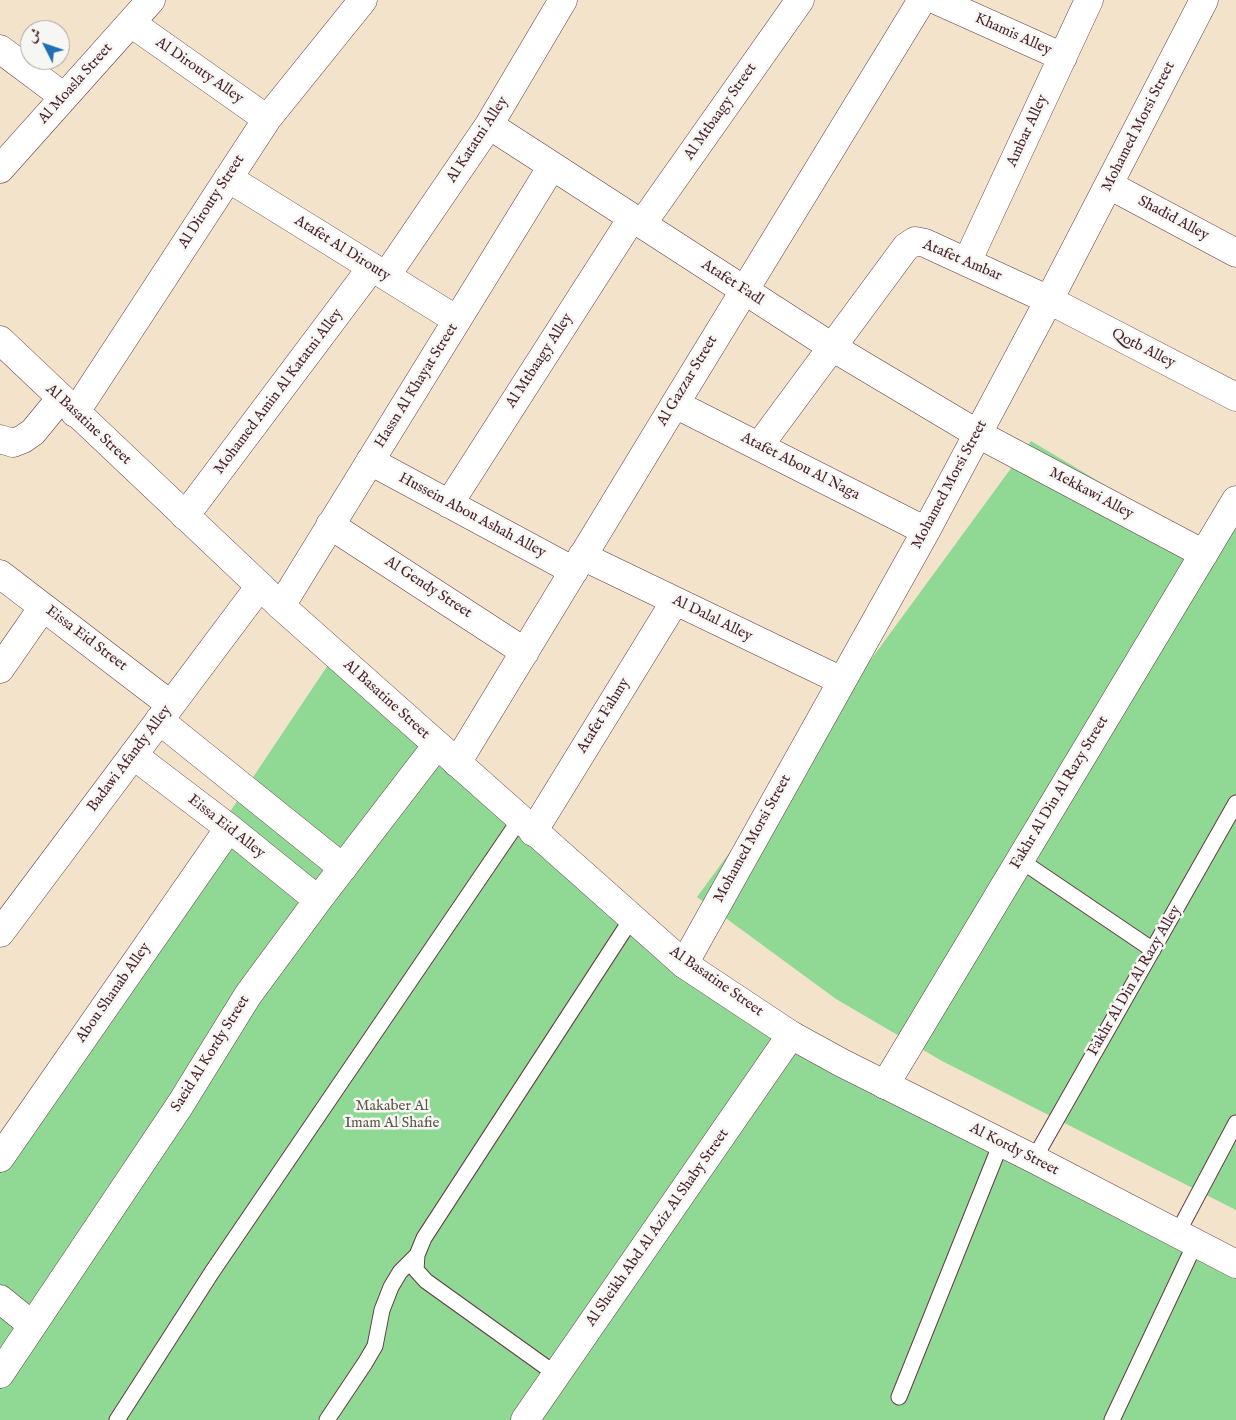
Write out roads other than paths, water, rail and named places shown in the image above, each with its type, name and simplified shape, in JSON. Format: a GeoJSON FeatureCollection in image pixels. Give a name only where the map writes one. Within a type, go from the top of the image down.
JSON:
{"type":"FeatureCollection","features":[{"type":"Feature","properties":{"kind":"street","name":"Al Moasla Street"},"geometry":{"type":"LineString","coordinates":[[0,169],[151,0]]}},
{"type":"Feature","properties":{"kind":"street","name":"Al Dirouty Street"},"geometry":{"type":"LineString","coordinates":[[0,439],[13,443],[23,439],[68,406],[228,178],[267,119],[363,0]]}},
{"type":"Feature","properties":{"kind":"street","name":"Al Katatni Alley"},"geometry":{"type":"LineString","coordinates":[[379,272],[489,125],[563,0]]}},
{"type":"Feature","properties":{"kind":"street","name":"Al Mtbaagy Street"},"geometry":{"type":"LineString","coordinates":[[637,221],[800,0]]}},
{"type":"Feature","properties":{"kind":"street","name":"Al Gazzar Street"},"geometry":{"type":"LineString","coordinates":[[457,763],[922,0]]}},
{"type":"Feature","properties":{"kind":"street","name":"Khamis Alley"},"geometry":{"type":"LineString","coordinates":[[936,0],[1062,57]]}},
{"type":"Feature","properties":{"kind":"street","name":"Ambar Alley"},"geometry":{"type":"LineString","coordinates":[[967,262],[1089,0]]}},
{"type":"Feature","properties":{"kind":"street","name":"Mohamed Morsi Street"},"geometry":{"type":"LineString","coordinates":[[684,964],[926,531],[978,434],[1109,185],[1196,3]]}},
{"type":"Feature","properties":{"kind":"street","name":"Al Dirouty Alley"},"geometry":{"type":"LineString","coordinates":[[131,23],[267,119]]}},
{"type":"Feature","properties":{"kind":"street"},"geometry":{"type":"LineString","coordinates":[[0,49],[64,97]]}},
{"type":"Feature","properties":{"kind":"street","name":"Atafet Fadl"},"geometry":{"type":"LineString","coordinates":[[489,125],[832,347],[978,434]]}},
{"type":"Feature","properties":{"kind":"street","name":"Hassn Al Khayat Street"},"geometry":{"type":"LineString","coordinates":[[281,606],[552,166]]}},
{"type":"Feature","properties":{"kind":"street","name":"Atafet Al Dirouty"},"geometry":{"type":"LineString","coordinates":[[228,178],[457,320]]}},
{"type":"Feature","properties":{"kind":"street","name":"Shadid Alley"},"geometry":{"type":"LineString","coordinates":[[1109,185],[1236,253]]}},
{"type":"Feature","properties":{"kind":"street","name":"Al Mtbaagy Alley"},"geometry":{"type":"LineString","coordinates":[[449,504],[637,221]]}},
{"type":"Feature","properties":{"kind":"street","name":"Atafet Ambar"},"geometry":{"type":"LineString","coordinates":[[832,347],[906,247],[915,241],[925,243],[1049,300]]}},
{"type":"Feature","properties":{"kind":"street","name":"Mohamed Amin Al Katatni Alley"},"geometry":{"type":"LineString","coordinates":[[185,516],[379,272]]}},
{"type":"Feature","properties":{"kind":"street","name":"Qotb Alley"},"geometry":{"type":"LineString","coordinates":[[1049,300],[1236,397]]}},
{"type":"Feature","properties":{"kind":"street","name":"Al Basatine Street"},"geometry":{"type":"LineString","coordinates":[[0,340],[281,606],[684,964],[791,1035]]}},
{"type":"Feature","properties":{"kind":"street"},"geometry":{"type":"LineString","coordinates":[[759,446],[832,347]]}},
{"type":"Feature","properties":{"kind":"street","name":"Atafet Abou Al Naga"},"geometry":{"type":"LineString","coordinates":[[675,404],[926,531]]}},
{"type":"Feature","properties":{"kind":"street","name":"Mekkawi Alley"},"geometry":{"type":"LineString","coordinates":[[978,434],[1204,554]]}},
{"type":"Feature","properties":{"kind":"street","name":"Hussein Abou Ashah Alley"},"geometry":{"type":"LineString","coordinates":[[370,461],[449,504],[578,564]]}},
{"type":"Feature","properties":{"kind":"street","name":"Fakhr Al Din Al Razy Street"},"geometry":{"type":"LineString","coordinates":[[885,1085],[1236,500]]}},
{"type":"Feature","properties":{"kind":"street","name":"Al Gendy Street"},"geometry":{"type":"LineString","coordinates":[[330,525],[525,652]]}},
{"type":"Feature","properties":{"kind":"street","name":"Al Dalal Alley"},"geometry":{"type":"LineString","coordinates":[[578,564],[675,601],[842,681]]}},
{"type":"Feature","properties":{"kind":"street","name":"Eissa Eid Street"},"geometry":{"type":"LineString","coordinates":[[0,574],[43,607],[343,868]]}},
{"type":"Feature","properties":{"kind":"street","name":"Badawi Afandy Alley"},"geometry":{"type":"LineString","coordinates":[[0,933],[260,586]]}},
{"type":"Feature","properties":{"kind":"street","name":"Atafet Fahmy"},"geometry":{"type":"LineString","coordinates":[[526,825],[675,601]]}},
{"type":"Feature","properties":{"kind":"street"},"geometry":{"type":"LineString","coordinates":[[0,669],[43,607]]}},
{"type":"Feature","properties":{"kind":"street","name":"Saeid Al Kordy Street"},"geometry":{"type":"LineString","coordinates":[[0,1374],[180,1105],[248,995],[318,900],[437,746]]}},
{"type":"Feature","properties":{"kind":"street","name":"Eissa Eid Alley"},"geometry":{"type":"LineString","coordinates":[[133,755],[229,828],[318,900]]}},
{"type":"Feature","properties":{"kind":"street","name":"Abou Shanab Alley"},"geometry":{"type":"LineString","coordinates":[[0,1158],[229,828]]}},
{"type":"Feature","properties":{"kind":"street","name":"Al Kordy Street"},"geometry":{"type":"LineString","coordinates":[[791,1035],[1236,1264]]}},
{"type":"Feature","properties":{"kind":"street","name":"Al Sheikh Abd Al Aziz Al Shaby Street"},"geometry":{"type":"LineString","coordinates":[[525,1420],[791,1035]]}},
{"type":"Feature","properties":{"kind":"street"},"geometry":{"type":"LineString","coordinates":[[0,1299],[32,1325]]}},
{"type":"Feature","properties":{"kind":"lane","name":"Fakhr Al Din Al Razy Alley"},"geometry":{"type":"LineString","coordinates":[[1034,1159],[1236,803]]}},
{"type":"Feature","properties":{"kind":"lane"},"geometry":{"type":"LineString","coordinates":[[117,1420],[212,1272],[526,825]]}},
{"type":"Feature","properties":{"kind":"lane"},"geometry":{"type":"LineString","coordinates":[[1020,860],[1152,950]]}},
{"type":"Feature","properties":{"kind":"lane"},"geometry":{"type":"LineString","coordinates":[[557,1375],[426,1281],[416,1270],[417,1255],[424,1238],[632,918]]}},
{"type":"Feature","properties":{"kind":"lane"},"geometry":{"type":"LineString","coordinates":[[1112,1420],[1236,1123]]}},
{"type":"Feature","properties":{"kind":"lane"},"geometry":{"type":"LineString","coordinates":[[899,1397],[1001,1143]]}},
{"type":"Feature","properties":{"kind":"lane"},"geometry":{"type":"LineString","coordinates":[[327,1420],[375,1346],[382,1310],[391,1287],[400,1272],[417,1255]]}},
{"type":"Feature","properties":{"kind":"park label","name":"Makaber Al Imam Al Shafie"},"geometry":{"type":"Point","coordinates":[392,1116]}}]}
